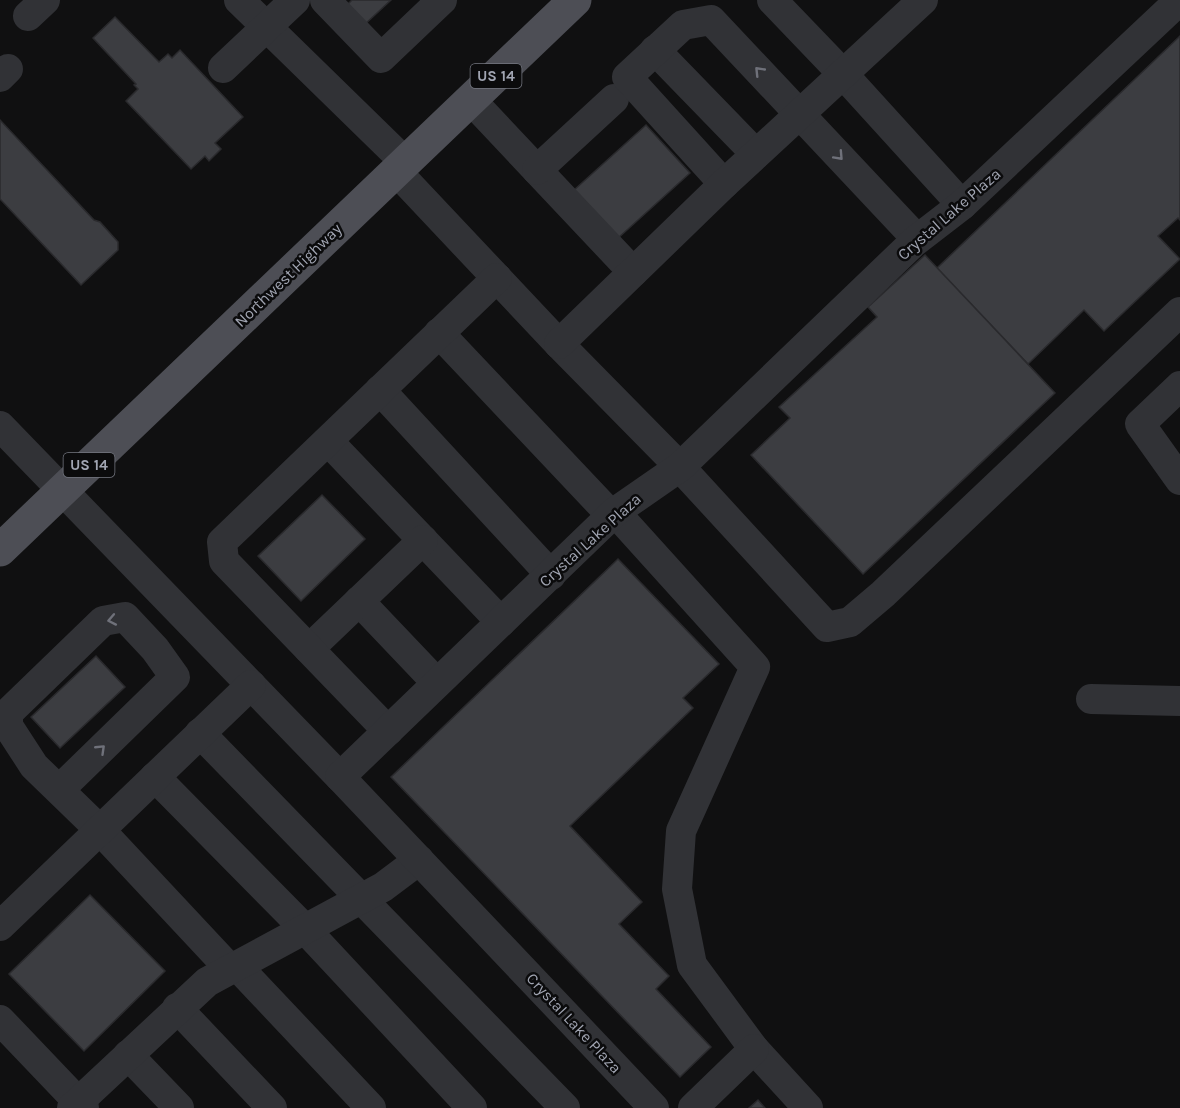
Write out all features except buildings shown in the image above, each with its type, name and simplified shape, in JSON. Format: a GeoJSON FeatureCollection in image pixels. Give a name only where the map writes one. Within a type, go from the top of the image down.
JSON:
{"type":"FeatureCollection","features":[{"type":"Feature","properties":{"kind":"main road","name":"Northwest Highway"},"geometry":{"type":"LineString","coordinates":[[0,550],[575,0]]}},
{"type":"Feature","properties":{"kind":"street"},"geometry":{"type":"LineString","coordinates":[[239,0],[401,167],[496,278],[680,467],[827,627],[850,622],[883,594],[1180,312]]}},
{"type":"Feature","properties":{"kind":"street"},"geometry":{"type":"LineString","coordinates":[[223,68],[295,0]]}},
{"type":"Feature","properties":{"kind":"street"},"geometry":{"type":"LineString","coordinates":[[325,0],[381,58],[442,0]]}},
{"type":"Feature","properties":{"kind":"street"},"geometry":{"type":"LineString","coordinates":[[772,0],[962,205]]}},
{"type":"Feature","properties":{"kind":"street"},"geometry":{"type":"LineString","coordinates":[[559,344],[799,113],[923,0]]}},
{"type":"Feature","properties":{"kind":"street","name":"Crystal Lake Plaza"},"geometry":{"type":"LineString","coordinates":[[654,1108],[340,777],[614,514],[680,467],[917,239],[962,205],[1180,0]]}},
{"type":"Feature","properties":{"kind":"street"},"geometry":{"type":"LineString","coordinates":[[724,184],[627,77],[683,25],[711,20],[917,239]]}},
{"type":"Feature","properties":{"kind":"street"},"geometry":{"type":"LineString","coordinates":[[655,50],[756,154]]}},
{"type":"Feature","properties":{"kind":"street"},"geometry":{"type":"LineString","coordinates":[[537,170],[614,99]]}},
{"type":"Feature","properties":{"kind":"street"},"geometry":{"type":"LineString","coordinates":[[471,100],[633,272]]}},
{"type":"Feature","properties":{"kind":"street"},"geometry":{"type":"LineString","coordinates":[[388,731],[224,561],[222,542],[496,278]]}},
{"type":"Feature","properties":{"kind":"street"},"geometry":{"type":"LineString","coordinates":[[439,333],[614,514],[755,667],[681,831],[677,889],[692,965],[754,1049],[808,1108]]}},
{"type":"Feature","properties":{"kind":"street"},"geometry":{"type":"LineString","coordinates":[[1180,386],[1140,424],[1180,480]]}},
{"type":"Feature","properties":{"kind":"street"},"geometry":{"type":"LineString","coordinates":[[380,390],[550,575]]}},
{"type":"Feature","properties":{"kind":"street"},"geometry":{"type":"LineString","coordinates":[[0,426],[340,777]]}},
{"type":"Feature","properties":{"kind":"street"},"geometry":{"type":"LineString","coordinates":[[328,441],[501,622]]}},
{"type":"Feature","properties":{"kind":"street"},"geometry":{"type":"LineString","coordinates":[[309,649],[423,540]]}},
{"type":"Feature","properties":{"kind":"street"},"geometry":{"type":"LineString","coordinates":[[359,601],[438,683]]}},
{"type":"Feature","properties":{"kind":"street"},"geometry":{"type":"LineString","coordinates":[[59,790],[175,677],[155,649],[125,617],[103,621],[8,713],[4,730],[34,766],[100,830],[371,1108]]}},
{"type":"Feature","properties":{"kind":"street"},"geometry":{"type":"LineString","coordinates":[[0,926],[250,685]]}},
{"type":"Feature","properties":{"kind":"street"},"geometry":{"type":"LineString","coordinates":[[1091,699],[1180,701]]}},
{"type":"Feature","properties":{"kind":"street"},"geometry":{"type":"LineString","coordinates":[[200,734],[565,1108]]}},
{"type":"Feature","properties":{"kind":"street"},"geometry":{"type":"LineString","coordinates":[[155,777],[305,929],[472,1108]]}},
{"type":"Feature","properties":{"kind":"street"},"geometry":{"type":"LineString","coordinates":[[0,1020],[78,1106],[128,1055],[207,982],[382,888],[419,860]]}},
{"type":"Feature","properties":{"kind":"street"},"geometry":{"type":"LineString","coordinates":[[177,1008],[272,1108]]}},
{"type":"Feature","properties":{"kind":"street"},"geometry":{"type":"LineString","coordinates":[[693,1108],[754,1049]]}},
{"type":"Feature","properties":{"kind":"street"},"geometry":{"type":"LineString","coordinates":[[128,1055],[179,1108]]}}]}
